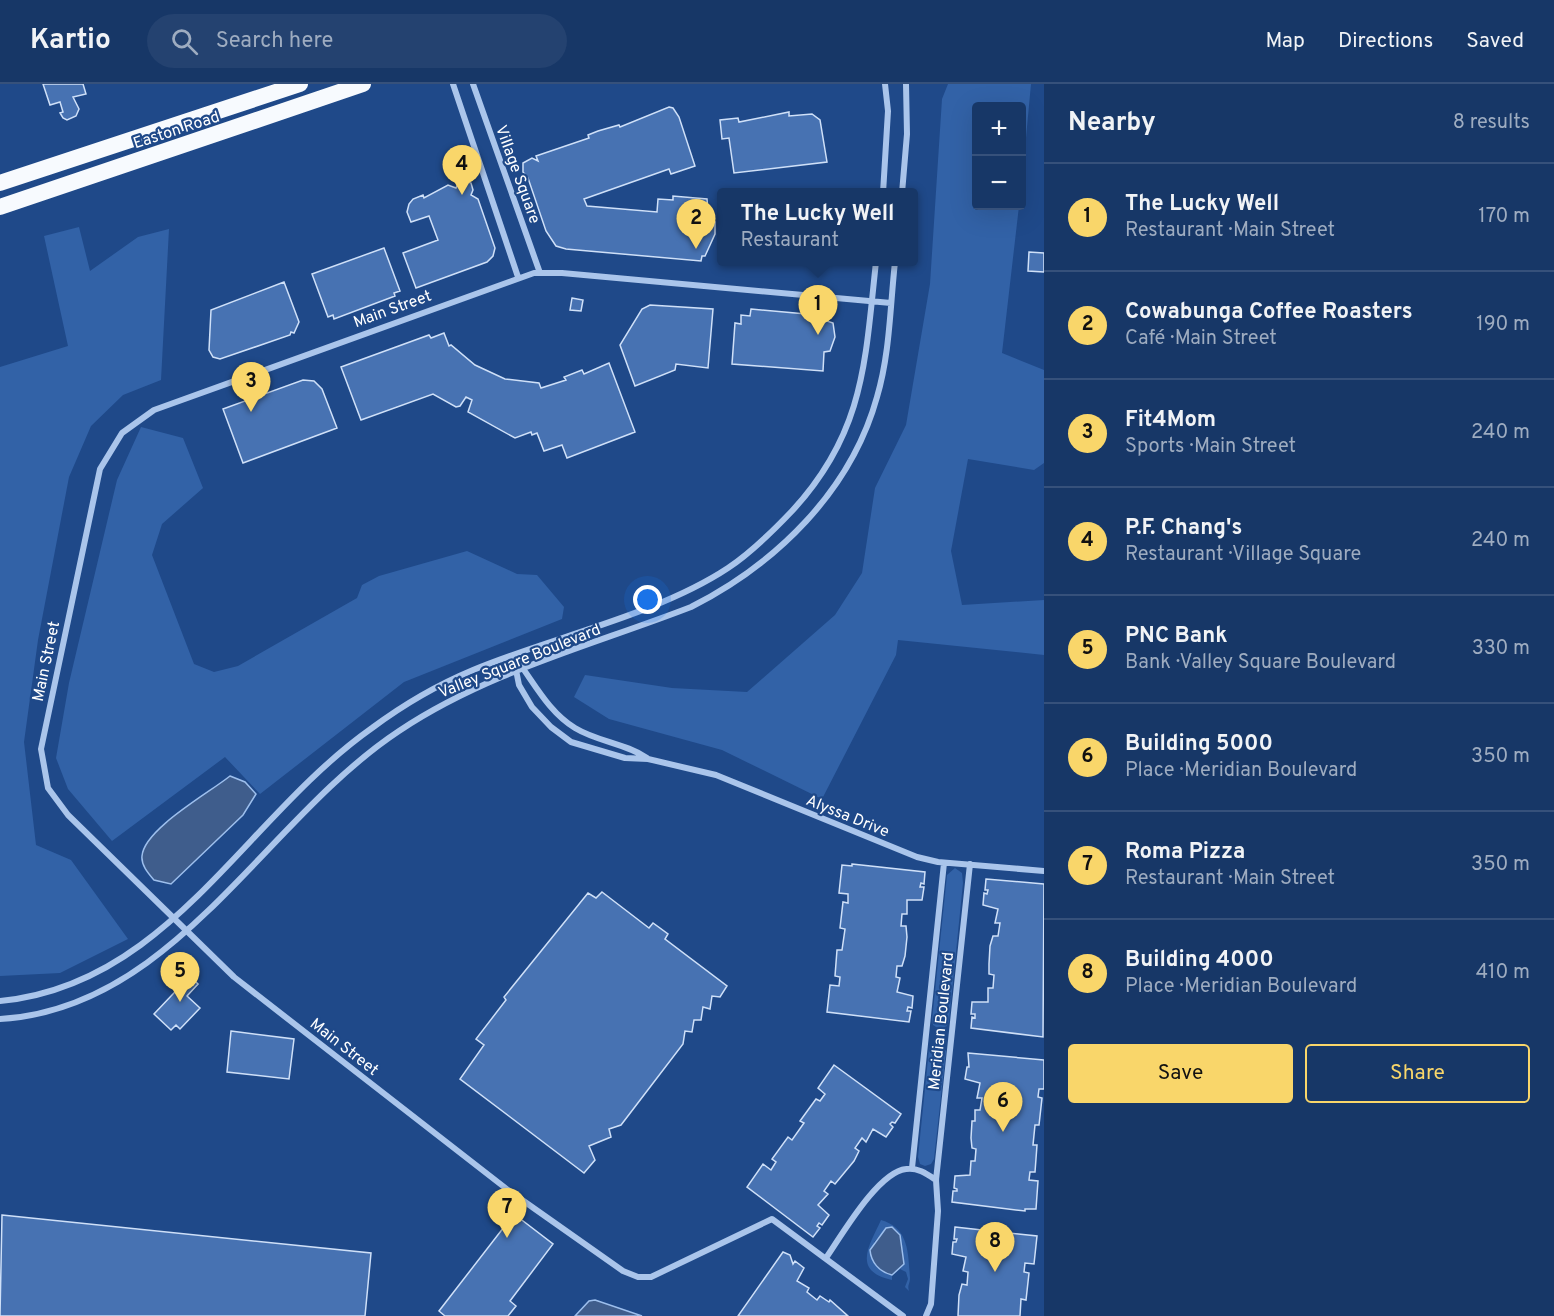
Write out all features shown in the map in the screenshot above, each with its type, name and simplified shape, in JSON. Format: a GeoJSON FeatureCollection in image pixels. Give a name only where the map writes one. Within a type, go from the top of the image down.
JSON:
{"type":"FeatureCollection","features":[{"type":"Feature","properties":{"kind":"highway","name":"Easton Road"},"geometry":{"type":"LineString","coordinates":[[0,183],[300,84]]}},
{"type":"Feature","properties":{"kind":"highway","name":"Easton Road"},"geometry":{"type":"LineString","coordinates":[[0,207],[363,84]]}},
{"type":"Feature","properties":{"kind":"street","name":"Village Square"},"geometry":{"type":"LineString","coordinates":[[453,84],[518,277]]}},
{"type":"Feature","properties":{"kind":"street","name":"Village Square"},"geometry":{"type":"LineString","coordinates":[[472,84],[540,273]]}},
{"type":"Feature","properties":{"kind":"street"},"geometry":{"type":"LineString","coordinates":[[883,188],[888,111],[885,84]]}},
{"type":"Feature","properties":{"kind":"street"},"geometry":{"type":"LineString","coordinates":[[902,188],[908,134],[906,84]]}},
{"type":"Feature","properties":{"kind":"street","name":"Valley Square Boulevard"},"geometry":{"type":"LineString","coordinates":[[0,1001],[40,995],[86,980],[128,956],[173,918],[305,784],[354,741],[419,696],[472,670],[688,589],[732,565],[772,531],[814,484],[845,432],[863,374],[874,302],[876,266]]}},
{"type":"Feature","properties":{"kind":"street","name":"Valley Square Boulevard"},"geometry":{"type":"LineString","coordinates":[[0,1019],[46,1012],[89,998],[142,968],[186,930],[312,801],[347,769],[399,731],[439,706],[525,669],[691,607],[747,574],[792,536],[840,477],[869,419],[877,398],[885,357],[895,266]]}},
{"type":"Feature","properties":{"kind":"street","name":"Main Street"},"geometry":{"type":"LineString","coordinates":[[826,1258],[772,1219],[651,1277],[638,1277],[623,1271],[508,1190],[234,977],[62,808],[48,788],[41,762],[42,743],[96,482],[106,456],[122,433],[154,410],[518,277],[540,273],[891,303]]}},
{"type":"Feature","properties":{"kind":"street","name":"Alyssa Drive"},"geometry":{"type":"LineString","coordinates":[[513,655],[549,705],[570,724],[586,733],[632,748],[648,759]]}},
{"type":"Feature","properties":{"kind":"street","name":"Alyssa Drive"},"geometry":{"type":"LineString","coordinates":[[513,655],[519,685],[532,707],[551,727],[571,742],[625,758],[648,759],[716,775],[904,853],[944,863],[1044,871]]}},
{"type":"Feature","properties":{"kind":"street","name":"Meridian Boulevard"},"geometry":{"type":"LineString","coordinates":[[912,1168],[944,863]]}},
{"type":"Feature","properties":{"kind":"street","name":"Meridian Boulevard"},"geometry":{"type":"LineString","coordinates":[[926,1316],[931,1304],[938,1211],[936,1180],[970,864]]}},
{"type":"Feature","properties":{"kind":"street"},"geometry":{"type":"LineString","coordinates":[[903,1316],[826,1258],[886,1178],[903,1169],[912,1168],[936,1180]]}},
{"type":"Feature","properties":{"kind":"shaded area"},"geometry":{"type":"Polygon","coordinates":[[[948,84],[1031,84],[1026,138],[1026,102],[972,102],[972,210],[1019,210],[1002,353],[1044,370],[1044,463],[1034,470],[968,459],[951,551],[962,605],[1044,600],[1044,655],[898,640],[896,655],[822,799],[722,750],[609,719],[574,697],[585,675],[672,688],[747,692],[835,615],[862,573],[875,488],[906,425],[930,284],[942,99],[948,84]]]}},
{"type":"Feature","properties":{"kind":"shaded area"},"geometry":{"type":"Polygon","coordinates":[[[79,227],[90,271],[138,237],[169,229],[161,380],[123,395],[91,426],[69,477],[38,640],[24,742],[36,845],[71,860],[128,939],[60,973],[0,976],[0,367],[68,346],[44,236],[79,227]]]}},
{"type":"Feature","properties":{"kind":"shaded area"},"geometry":{"type":"Polygon","coordinates":[[[141,427],[183,438],[203,488],[162,524],[152,555],[194,664],[214,672],[238,666],[357,598],[362,585],[379,576],[467,551],[517,574],[537,575],[564,607],[562,619],[404,682],[260,794],[225,757],[112,841],[68,789],[56,758],[69,683],[117,480],[141,427]]]}},
{"type":"Feature","properties":{"kind":"shaded area"},"geometry":{"type":"Polygon","coordinates":[[[230,776],[245,782],[256,794],[243,815],[171,884],[154,880],[143,863],[142,856],[145,846],[165,823],[230,776]]]}},
{"type":"Feature","properties":{"kind":"shaded area"},"geometry":{"type":"Polygon","coordinates":[[[955,868],[962,873],[963,883],[949,1021],[947,1026],[939,1029],[933,1025],[932,1020],[947,875],[955,868]]]}},
{"type":"Feature","properties":{"kind":"shaded area"},"geometry":{"type":"Polygon","coordinates":[[[938,1042],[946,1051],[934,1159],[931,1164],[925,1166],[920,1164],[918,1157],[929,1049],[938,1042]]]}},
{"type":"Feature","properties":{"kind":"shaded area"},"geometry":{"type":"Polygon","coordinates":[[[881,1220],[897,1229],[905,1242],[910,1278],[909,1291],[905,1287],[908,1279],[906,1272],[900,1269],[904,1264],[900,1235],[894,1228],[884,1231],[874,1242],[888,1274],[892,1275],[892,1280],[879,1276],[871,1270],[867,1263],[869,1247],[881,1220]]]}},
{"type":"Feature","properties":{"kind":"shaded area"},"geometry":{"type":"Polygon","coordinates":[[[892,1227],[900,1235],[904,1264],[892,1275],[876,1266],[870,1250],[886,1228],[892,1227]]]}},
{"type":"Feature","properties":{"kind":"shaded area"},"geometry":{"type":"Polygon","coordinates":[[[595,1300],[642,1316],[575,1316],[589,1301],[595,1300]]]}},
{"type":"Feature","properties":{"kind":"building"},"geometry":{"type":"Polygon","coordinates":[[[43,84],[83,84],[86,94],[73,97],[79,109],[76,116],[67,120],[63,118],[60,113],[63,112],[60,102],[50,105],[43,84]]]}},
{"type":"Feature","properties":{"kind":"building"},"geometry":{"type":"Polygon","coordinates":[[[669,107],[673,108],[679,117],[695,166],[671,174],[669,169],[584,199],[587,206],[657,212],[658,199],[673,200],[673,196],[707,199],[708,211],[715,222],[715,234],[701,261],[566,249],[556,246],[546,231],[528,178],[523,172],[523,163],[532,158],[538,161],[536,156],[589,138],[588,135],[598,131],[619,125],[620,127],[669,107]]]}},
{"type":"Feature","properties":{"kind":"building"},"geometry":{"type":"Polygon","coordinates":[[[789,112],[789,116],[812,114],[820,120],[827,162],[734,173],[729,138],[722,139],[720,120],[738,118],[739,122],[789,112]]]}},
{"type":"Feature","properties":{"kind":"building"},"geometry":{"type":"Polygon","coordinates":[[[465,181],[471,183],[473,190],[471,195],[478,199],[495,248],[493,256],[487,262],[416,288],[403,253],[438,240],[429,216],[411,222],[407,212],[409,204],[413,199],[423,195],[424,198],[448,185],[456,188],[458,183],[465,181]]]}},
{"type":"Feature","properties":{"kind":"building"},"geometry":{"type":"Polygon","coordinates":[[[384,248],[400,291],[394,293],[395,296],[334,319],[333,315],[328,317],[312,274],[384,248]]]}},
{"type":"Feature","properties":{"kind":"building"},"geometry":{"type":"Polygon","coordinates":[[[1029,252],[1044,253],[1044,272],[1028,271],[1029,252]]]}},
{"type":"Feature","properties":{"kind":"building"},"geometry":{"type":"Polygon","coordinates":[[[284,282],[299,322],[294,333],[291,332],[290,335],[220,359],[213,357],[209,350],[211,310],[284,282]]]}},
{"type":"Feature","properties":{"kind":"building"},"geometry":{"type":"Polygon","coordinates":[[[572,298],[583,300],[581,311],[570,310],[572,298]]]}},
{"type":"Feature","properties":{"kind":"building"},"geometry":{"type":"Polygon","coordinates":[[[650,305],[713,309],[708,368],[676,364],[675,370],[635,386],[620,345],[642,309],[650,305]]]}},
{"type":"Feature","properties":{"kind":"building"},"geometry":{"type":"Polygon","coordinates":[[[751,309],[828,316],[827,321],[833,323],[835,337],[830,351],[824,352],[823,371],[732,364],[735,323],[741,324],[741,315],[750,316],[751,309]]]}},
{"type":"Feature","properties":{"kind":"building"},"geometry":{"type":"Polygon","coordinates":[[[444,333],[449,346],[451,345],[475,365],[505,379],[539,383],[541,388],[566,380],[564,377],[582,370],[584,374],[609,363],[635,432],[567,458],[562,445],[544,451],[537,433],[532,435],[531,432],[515,438],[468,412],[472,400],[466,397],[460,406],[456,407],[433,394],[361,420],[341,367],[429,335],[431,338],[444,333]]]}},
{"type":"Feature","properties":{"kind":"building"},"geometry":{"type":"Polygon","coordinates":[[[303,380],[314,381],[322,389],[337,428],[243,463],[223,409],[303,380]]]}},
{"type":"Feature","properties":{"kind":"building"},"geometry":{"type":"Polygon","coordinates":[[[852,864],[925,872],[924,884],[921,883],[920,887],[924,887],[922,900],[907,900],[907,914],[902,914],[901,926],[906,926],[907,937],[905,956],[902,966],[897,966],[896,977],[900,978],[897,992],[913,996],[912,1008],[908,1007],[907,1011],[911,1011],[909,1022],[827,1012],[830,985],[839,986],[840,977],[835,976],[837,950],[842,950],[845,929],[840,928],[843,902],[848,903],[848,894],[839,893],[842,865],[852,866],[852,864]]]}},
{"type":"Feature","properties":{"kind":"building"},"geometry":{"type":"Polygon","coordinates":[[[986,879],[1044,884],[1043,1037],[971,1028],[972,1017],[975,1018],[975,1014],[971,1014],[972,1002],[988,1002],[988,988],[993,988],[994,975],[989,974],[990,946],[993,936],[998,936],[1000,923],[995,923],[998,909],[983,905],[984,893],[987,894],[988,890],[985,890],[986,879]]]}},
{"type":"Feature","properties":{"kind":"building"},"geometry":{"type":"Polygon","coordinates":[[[602,892],[649,928],[653,923],[668,934],[665,939],[727,986],[720,997],[712,996],[710,1009],[703,1007],[701,1020],[694,1020],[692,1032],[685,1031],[683,1044],[621,1125],[609,1129],[611,1137],[589,1146],[595,1160],[584,1173],[460,1079],[484,1045],[476,1039],[506,1000],[504,997],[588,893],[596,898],[602,892]]]}},
{"type":"Feature","properties":{"kind":"building"},"geometry":{"type":"Polygon","coordinates":[[[190,976],[198,984],[187,996],[200,1008],[180,1029],[176,1025],[171,1030],[154,1014],[190,976]]]}},
{"type":"Feature","properties":{"kind":"building"},"geometry":{"type":"Polygon","coordinates":[[[231,1031],[294,1039],[289,1079],[227,1072],[231,1031]]]}},
{"type":"Feature","properties":{"kind":"building"},"geometry":{"type":"Polygon","coordinates":[[[968,1053],[1044,1060],[1044,1089],[1039,1089],[1038,1097],[1042,1098],[1039,1125],[1035,1125],[1033,1145],[1037,1145],[1035,1172],[1030,1172],[1029,1180],[1038,1181],[1036,1209],[1025,1209],[1025,1211],[952,1202],[953,1191],[957,1191],[954,1188],[955,1176],[970,1175],[971,1161],[975,1161],[976,1149],[972,1148],[971,1138],[972,1121],[975,1121],[975,1110],[980,1110],[982,1098],[977,1098],[980,1083],[965,1079],[967,1067],[969,1067],[968,1053]]]}},
{"type":"Feature","properties":{"kind":"building"},"geometry":{"type":"Polygon","coordinates":[[[834,1065],[901,1114],[895,1123],[890,1124],[893,1127],[886,1137],[873,1129],[866,1142],[862,1138],[855,1148],[859,1151],[854,1161],[835,1184],[831,1181],[824,1191],[828,1194],[818,1205],[829,1215],[822,1225],[819,1223],[817,1226],[820,1228],[813,1237],[747,1187],[763,1164],[771,1170],[776,1162],[772,1159],[788,1137],[792,1140],[804,1123],[800,1121],[816,1099],[820,1101],[825,1094],[818,1088],[834,1065]]]}},
{"type":"Feature","properties":{"kind":"building"},"geometry":{"type":"Polygon","coordinates":[[[514,1214],[553,1244],[510,1301],[516,1306],[508,1316],[445,1316],[439,1311],[514,1214]]]}},
{"type":"Feature","properties":{"kind":"building"},"geometry":{"type":"Polygon","coordinates":[[[2,1215],[371,1253],[365,1316],[0,1316],[2,1215]]]}},
{"type":"Feature","properties":{"kind":"building"},"geometry":{"type":"Polygon","coordinates":[[[955,1227],[1037,1236],[1034,1264],[1025,1263],[1024,1272],[1029,1273],[1026,1300],[1021,1299],[1020,1316],[958,1316],[959,1295],[962,1284],[967,1285],[968,1272],[963,1271],[966,1257],[952,1254],[953,1242],[957,1239],[954,1239],[955,1227]]]}},
{"type":"Feature","properties":{"kind":"building"},"geometry":{"type":"Polygon","coordinates":[[[783,1252],[790,1255],[793,1264],[795,1261],[804,1268],[797,1281],[809,1288],[807,1292],[817,1300],[820,1296],[829,1302],[830,1300],[848,1316],[738,1316],[783,1252]]]}},
{"type":"Feature","properties":{"kind":"place","name":"P.F. Chang's"},"geometry":{"type":"Point","coordinates":[462,195]}},
{"type":"Feature","properties":{"kind":"place","name":"Cowabunga Coffee Roasters"},"geometry":{"type":"Point","coordinates":[696,249]}},
{"type":"Feature","properties":{"kind":"place","name":"The Lucky Well"},"geometry":{"type":"Point","coordinates":[818,335]}},
{"type":"Feature","properties":{"kind":"place","name":"Fit4Mom"},"geometry":{"type":"Point","coordinates":[251,412]}},
{"type":"Feature","properties":{"kind":"place","name":"PNC Bank"},"geometry":{"type":"Point","coordinates":[180,1002]}},
{"type":"Feature","properties":{"kind":"place","name":"Building 5000"},"geometry":{"type":"Point","coordinates":[1003,1132]}},
{"type":"Feature","properties":{"kind":"place","name":"Roma Pizza"},"geometry":{"type":"Point","coordinates":[507,1238]}},
{"type":"Feature","properties":{"kind":"place","name":"Building 4000"},"geometry":{"type":"Point","coordinates":[995,1272]}}]}
